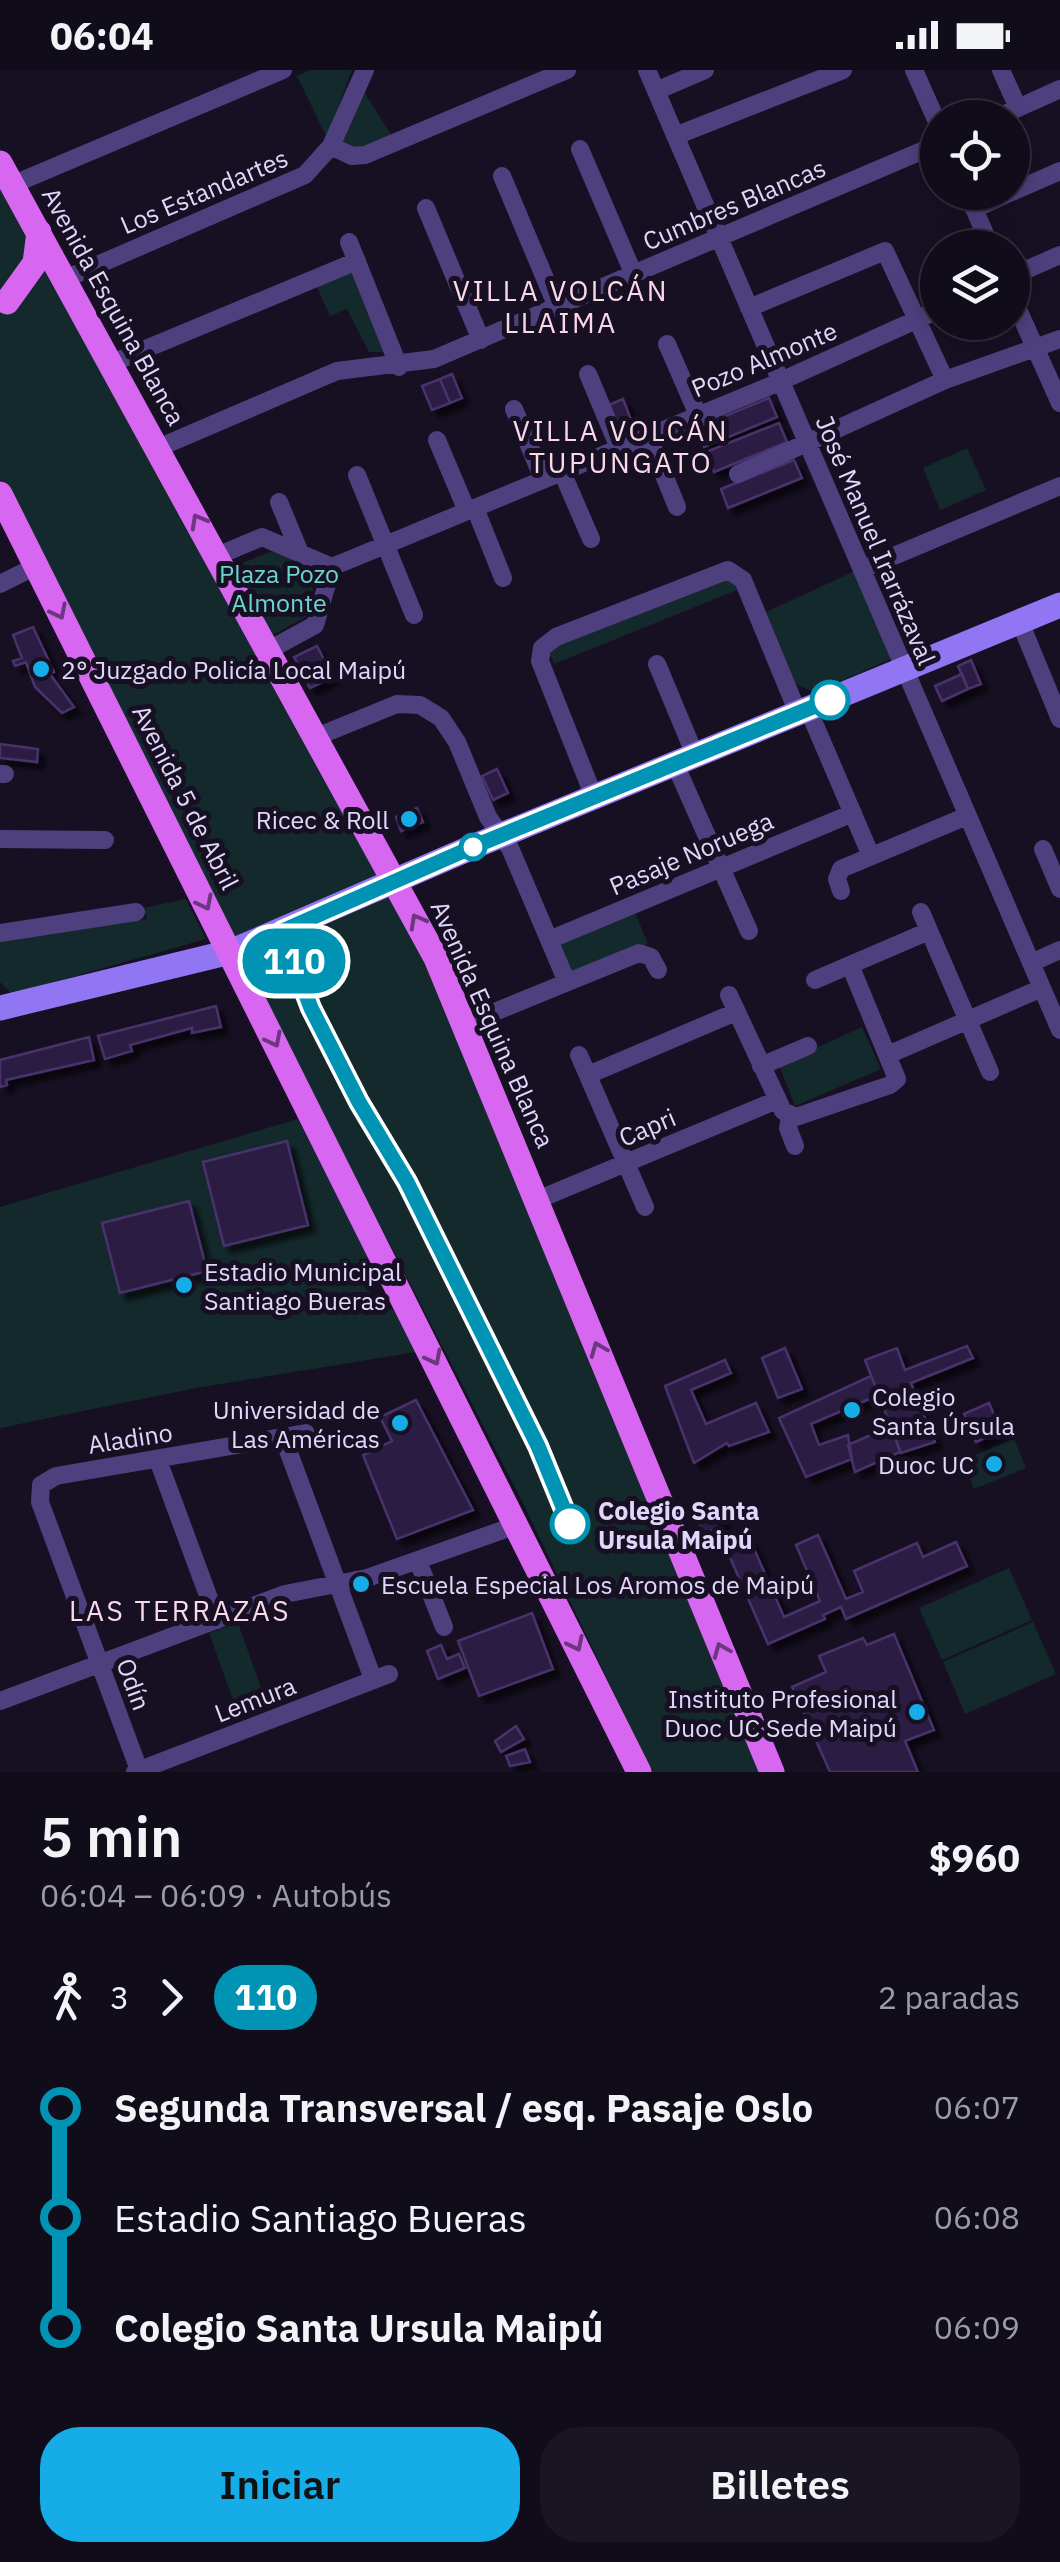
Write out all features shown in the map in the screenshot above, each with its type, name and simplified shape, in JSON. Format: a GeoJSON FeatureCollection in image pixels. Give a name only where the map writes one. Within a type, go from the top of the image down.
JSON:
{"type":"FeatureCollection","features":[{"type":"Feature","properties":{"kind":"main road","name":"Avenida Esquina Blanca"},"geometry":{"type":"LineString","coordinates":[[5,170],[436,958],[772,1772]]}},
{"type":"Feature","properties":{"kind":"main road"},"geometry":{"type":"LineString","coordinates":[[4,303],[36,264],[38,229]]}},
{"type":"Feature","properties":{"kind":"main road"},"geometry":{"type":"LineString","coordinates":[[4,303],[66,279]]}},
{"type":"Feature","properties":{"kind":"main road","name":"Avenida 5 de Abril"},"geometry":{"type":"LineString","coordinates":[[0,494],[639,1772]]}},
{"type":"Feature","properties":{"kind":"main road"},"geometry":{"type":"LineString","coordinates":[[0,1008],[230,952],[396,884],[500,836],[1060,606]]}},
{"type":"Feature","properties":{"kind":"street"},"geometry":{"type":"LineString","coordinates":[[5,170],[283,70]]}},
{"type":"Feature","properties":{"kind":"street","name":"Los Estandartes"},"geometry":{"type":"LineString","coordinates":[[66,279],[312,169],[331,146],[365,70]]}},
{"type":"Feature","properties":{"kind":"street"},"geometry":{"type":"LineString","coordinates":[[331,146],[352,156],[365,155],[567,70]]}},
{"type":"Feature","properties":{"kind":"street","name":"José Manuel Irarrázaval"},"geometry":{"type":"LineString","coordinates":[[646,70],[1060,1030]]}},
{"type":"Feature","properties":{"kind":"street"},"geometry":{"type":"LineString","coordinates":[[656,90],[705,70]]}},
{"type":"Feature","properties":{"kind":"street"},"geometry":{"type":"LineString","coordinates":[[675,136],[844,70]]}},
{"type":"Feature","properties":{"kind":"street"},"geometry":{"type":"LineString","coordinates":[[914,70],[927,100]]}},
{"type":"Feature","properties":{"kind":"street"},"geometry":{"type":"LineString","coordinates":[[1000,70],[1014,100]]}},
{"type":"Feature","properties":{"kind":"street"},"geometry":{"type":"LineString","coordinates":[[1030,103],[1060,89]]}},
{"type":"Feature","properties":{"kind":"street"},"geometry":{"type":"LineString","coordinates":[[580,148],[634,274]]}},
{"type":"Feature","properties":{"kind":"street","name":"Cumbres Blancas"},"geometry":{"type":"LineString","coordinates":[[158,448],[337,372],[425,362],[920,152]]}},
{"type":"Feature","properties":{"kind":"street"},"geometry":{"type":"LineString","coordinates":[[1030,184],[1060,171]]}},
{"type":"Feature","properties":{"kind":"street"},"geometry":{"type":"LineString","coordinates":[[502,176],[558,307]]}},
{"type":"Feature","properties":{"kind":"street"},"geometry":{"type":"LineString","coordinates":[[426,208],[481,340]]}},
{"type":"Feature","properties":{"kind":"street"},"geometry":{"type":"LineString","coordinates":[[349,242],[399,367]]}},
{"type":"Feature","properties":{"kind":"street"},"geometry":{"type":"LineString","coordinates":[[749,308],[885,251],[945,380]]}},
{"type":"Feature","properties":{"kind":"street"},"geometry":{"type":"LineString","coordinates":[[1030,268],[1060,255]]}},
{"type":"Feature","properties":{"kind":"street"},"geometry":{"type":"LineString","coordinates":[[112,362],[356,261]]}},
{"type":"Feature","properties":{"kind":"street","name":"Pozo Almonte"},"geometry":{"type":"LineString","coordinates":[[332,567],[781,381],[918,319]]}},
{"type":"Feature","properties":{"kind":"street"},"geometry":{"type":"LineString","coordinates":[[1030,335],[1060,403]]}},
{"type":"Feature","properties":{"kind":"street"},"geometry":{"type":"LineString","coordinates":[[738,474],[945,380],[1060,339]]}},
{"type":"Feature","properties":{"kind":"street"},"geometry":{"type":"LineString","coordinates":[[667,344],[698,416]]}},
{"type":"Feature","properties":{"kind":"street"},"geometry":{"type":"LineString","coordinates":[[588,374],[619,448]]}},
{"type":"Feature","properties":{"kind":"street"},"geometry":{"type":"LineString","coordinates":[[514,409],[544,480]]}},
{"type":"Feature","properties":{"kind":"street"},"geometry":{"type":"LineString","coordinates":[[648,436],[677,506]]}},
{"type":"Feature","properties":{"kind":"street"},"geometry":{"type":"LineString","coordinates":[[437,440],[503,578]]}},
{"type":"Feature","properties":{"kind":"street"},"geometry":{"type":"LineString","coordinates":[[562,472],[591,539]]}},
{"type":"Feature","properties":{"kind":"street"},"geometry":{"type":"LineString","coordinates":[[357,474],[414,615]]}},
{"type":"Feature","properties":{"kind":"street"},"geometry":{"type":"LineString","coordinates":[[862,569],[1060,486]]}},
{"type":"Feature","properties":{"kind":"street"},"geometry":{"type":"LineString","coordinates":[[280,502],[300,553]]}},
{"type":"Feature","properties":{"kind":"street"},"geometry":{"type":"LineString","coordinates":[[217,556],[259,537],[332,567],[315,625],[268,650]]}},
{"type":"Feature","properties":{"kind":"street"},"geometry":{"type":"LineString","coordinates":[[0,584],[36,566]]}},
{"type":"Feature","properties":{"kind":"street"},"geometry":{"type":"LineString","coordinates":[[594,797],[541,668],[542,648],[556,637],[716,571],[734,572],[745,585],[871,856]]}},
{"type":"Feature","properties":{"kind":"street"},"geometry":{"type":"LineString","coordinates":[[1020,622],[1060,719]]}},
{"type":"Feature","properties":{"kind":"street"},"geometry":{"type":"LineString","coordinates":[[657,664],[721,868],[749,932]]}},
{"type":"Feature","properties":{"kind":"street"},"geometry":{"type":"LineString","coordinates":[[316,737],[397,704],[427,708],[457,742],[500,836],[510,848],[567,982]]}},
{"type":"Feature","properties":{"kind":"street","name":"Pasaje Noruega"},"geometry":{"type":"LineString","coordinates":[[549,940],[852,813]]}},
{"type":"Feature","properties":{"kind":"street"},"geometry":{"type":"LineString","coordinates":[[841,891],[839,872],[967,816]]}},
{"type":"Feature","properties":{"kind":"street"},"geometry":{"type":"LineString","coordinates":[[0,839],[105,840]]}},
{"type":"Feature","properties":{"kind":"street"},"geometry":{"type":"LineString","coordinates":[[1042,849],[1060,890]]}},
{"type":"Feature","properties":{"kind":"street"},"geometry":{"type":"LineString","coordinates":[[0,933],[136,912]]}},
{"type":"Feature","properties":{"kind":"street"},"geometry":{"type":"LineString","coordinates":[[921,912],[990,1072]]}},
{"type":"Feature","properties":{"kind":"street"},"geometry":{"type":"LineString","coordinates":[[815,980],[929,931]]}},
{"type":"Feature","properties":{"kind":"street"},"geometry":{"type":"LineString","coordinates":[[1030,962],[1060,950]]}},
{"type":"Feature","properties":{"kind":"street"},"geometry":{"type":"LineString","coordinates":[[465,1024],[639,953],[651,957],[658,970]]}},
{"type":"Feature","properties":{"kind":"street"},"geometry":{"type":"LineString","coordinates":[[790,1117],[890,1085],[898,1072],[850,964]]}},
{"type":"Feature","properties":{"kind":"street"},"geometry":{"type":"LineString","coordinates":[[890,1054],[1042,988]]}},
{"type":"Feature","properties":{"kind":"street"},"geometry":{"type":"LineString","coordinates":[[588,1075],[732,1004],[777,1100],[790,1117],[788,1128],[794,1146]]}},
{"type":"Feature","properties":{"kind":"street"},"geometry":{"type":"LineString","coordinates":[[761,1066],[808,1046]]}},
{"type":"Feature","properties":{"kind":"street"},"geometry":{"type":"LineString","coordinates":[[580,1055],[645,1207]]}},
{"type":"Feature","properties":{"kind":"street","name":"Capri"},"geometry":{"type":"LineString","coordinates":[[537,1200],[777,1100]]}},
{"type":"Feature","properties":{"kind":"street","name":"Aladino"},"geometry":{"type":"LineString","coordinates":[[40,1502],[42,1485],[50,1477],[306,1433]]}},
{"type":"Feature","properties":{"kind":"street"},"geometry":{"type":"LineString","coordinates":[[282,1437],[337,1583]]}},
{"type":"Feature","properties":{"kind":"street"},"geometry":{"type":"LineString","coordinates":[[158,1460],[217,1620]]}},
{"type":"Feature","properties":{"kind":"street","name":"Odín"},"geometry":{"type":"LineString","coordinates":[[40,1502],[137,1771]]}},
{"type":"Feature","properties":{"kind":"street"},"geometry":{"type":"LineString","coordinates":[[0,1701],[300,1590],[367,1578],[517,1525]]}},
{"type":"Feature","properties":{"kind":"street"},"geometry":{"type":"LineString","coordinates":[[418,1560],[444,1627]]}},
{"type":"Feature","properties":{"kind":"street","name":"Lemura"},"geometry":{"type":"LineString","coordinates":[[137,1771],[381,1676],[337,1583]]}},
{"type":"Feature","properties":{"kind":"green space"},"geometry":{"type":"Polygon","coordinates":[[[311,70],[352,70],[327,138],[297,76],[311,70]]]}},
{"type":"Feature","properties":{"kind":"green space"},"geometry":{"type":"Polygon","coordinates":[[[364,92],[392,136],[355,149],[340,144],[364,92]]]}},
{"type":"Feature","properties":{"kind":"green space"},"geometry":{"type":"Polygon","coordinates":[[[0,177],[429,964],[762,1772],[652,1772],[523,1503],[38,560],[0,478],[0,177]]]}},
{"type":"Feature","properties":{"kind":"green space"},"geometry":{"type":"Polygon","coordinates":[[[354,268],[390,352],[369,352],[347,309],[330,316],[316,285],[354,268]]]}},
{"type":"Feature","properties":{"kind":"green space"},"geometry":{"type":"Polygon","coordinates":[[[967,448],[986,490],[940,510],[923,468],[967,448]]]}},
{"type":"Feature","properties":{"kind":"green space","name":"Plaza Pozo Almonte"},"geometry":{"type":"Polygon","coordinates":[[[275,550],[318,568],[306,617],[269,637],[232,567],[275,550]]]}},
{"type":"Feature","properties":{"kind":"green space"},"geometry":{"type":"Polygon","coordinates":[[[857,570],[894,658],[814,692],[793,683],[764,613],[857,570]]]}},
{"type":"Feature","properties":{"kind":"green space"},"geometry":{"type":"Polygon","coordinates":[[[719,577],[733,579],[737,590],[554,664],[550,654],[560,644],[719,577]]]}},
{"type":"Feature","properties":{"kind":"green space"},"geometry":{"type":"Polygon","coordinates":[[[186,899],[206,939],[12,994],[0,982],[0,941],[147,919],[143,908],[186,899]]]}},
{"type":"Feature","properties":{"kind":"green space"},"geometry":{"type":"Polygon","coordinates":[[[634,910],[648,944],[574,975],[560,942],[634,910]]]}},
{"type":"Feature","properties":{"kind":"green space"},"geometry":{"type":"Polygon","coordinates":[[[862,1027],[881,1069],[795,1106],[779,1065],[862,1027]]]}},
{"type":"Feature","properties":{"kind":"green space","name":"Estadio Municipal Santiago Bueras"},"geometry":{"type":"Polygon","coordinates":[[[298,1119],[373,1263],[362,1267],[374,1304],[396,1311],[416,1352],[196,1388],[0,1428],[0,1207],[298,1119]]]}},
{"type":"Feature","properties":{"kind":"green space","name":"Duoc UC"},"geometry":{"type":"Polygon","coordinates":[[[1014,1439],[1026,1468],[974,1489],[962,1460],[1014,1439]]]}},
{"type":"Feature","properties":{"kind":"green space"},"geometry":{"type":"Polygon","coordinates":[[[1009,1568],[1032,1620],[942,1660],[919,1608],[1009,1568]]]}},
{"type":"Feature","properties":{"kind":"green space"},"geometry":{"type":"Polygon","coordinates":[[[1033,1622],[1056,1674],[965,1714],[943,1662],[1033,1622]]]}},
{"type":"Feature","properties":{"kind":"green space"},"geometry":{"type":"Polygon","coordinates":[[[238,1623],[268,1707],[239,1717],[209,1633],[238,1623]]]}},
{"type":"Feature","properties":{"kind":"building"},"geometry":{"type":"Polygon","coordinates":[[[452,374],[462,398],[450,403],[440,379],[452,374]]]}},
{"type":"Feature","properties":{"kind":"building"},"geometry":{"type":"Polygon","coordinates":[[[440,379],[450,403],[432,410],[422,386],[440,379]]]}},
{"type":"Feature","properties":{"kind":"building"},"geometry":{"type":"Polygon","coordinates":[[[167,391],[176,408],[164,415],[155,397],[167,391]]]}},
{"type":"Feature","properties":{"kind":"building"},"geometry":{"type":"Polygon","coordinates":[[[769,398],[777,417],[704,447],[696,428],[769,398]]]}},
{"type":"Feature","properties":{"kind":"building"},"geometry":{"type":"Polygon","coordinates":[[[623,399],[630,417],[617,423],[609,405],[623,399]]]}},
{"type":"Feature","properties":{"kind":"building"},"geometry":{"type":"Polygon","coordinates":[[[779,423],[787,442],[714,472],[706,452],[779,423]]]}},
{"type":"Feature","properties":{"kind":"building"},"geometry":{"type":"Polygon","coordinates":[[[794,460],[802,478],[728,508],[721,489],[794,460]]]}},
{"type":"Feature","properties":{"kind":"building","name":"2° Juzgado Policía Local Maipú"},"geometry":{"type":"Polygon","coordinates":[[[33,627],[54,672],[50,674],[74,707],[62,713],[35,687],[26,662],[15,666],[13,661],[22,658],[13,635],[33,627]]]}},
{"type":"Feature","properties":{"kind":"building"},"geometry":{"type":"Polygon","coordinates":[[[317,646],[333,677],[310,688],[294,657],[317,646]]]}},
{"type":"Feature","properties":{"kind":"building"},"geometry":{"type":"Polygon","coordinates":[[[971,660],[981,684],[968,689],[958,666],[971,660]]]}},
{"type":"Feature","properties":{"kind":"building"},"geometry":{"type":"Polygon","coordinates":[[[962,674],[968,689],[942,701],[935,686],[962,674]]]}},
{"type":"Feature","properties":{"kind":"building"},"geometry":{"type":"Polygon","coordinates":[[[0,744],[38,749],[37,762],[0,758],[0,744]]]}},
{"type":"Feature","properties":{"kind":"building"},"geometry":{"type":"Polygon","coordinates":[[[497,769],[508,793],[493,800],[482,776],[497,769]]]}},
{"type":"Feature","properties":{"kind":"building","name":"Ricec & Roll"},"geometry":{"type":"Polygon","coordinates":[[[417,808],[423,822],[401,831],[396,817],[417,808]]]}},
{"type":"Feature","properties":{"kind":"building"},"geometry":{"type":"Polygon","coordinates":[[[216,1006],[221,1027],[192,1033],[192,1028],[130,1045],[132,1051],[105,1059],[98,1036],[216,1006]]]}},
{"type":"Feature","properties":{"kind":"building"},"geometry":{"type":"Polygon","coordinates":[[[89,1037],[94,1060],[6,1080],[7,1085],[0,1087],[0,1060],[89,1037]]]}},
{"type":"Feature","properties":{"kind":"building"},"geometry":{"type":"Polygon","coordinates":[[[287,1141],[308,1225],[224,1246],[203,1162],[287,1141]]]}},
{"type":"Feature","properties":{"kind":"building"},"geometry":{"type":"Polygon","coordinates":[[[189,1201],[207,1271],[120,1293],[102,1223],[189,1201]]]}},
{"type":"Feature","properties":{"kind":"building"},"geometry":{"type":"Polygon","coordinates":[[[967,1346],[973,1358],[911,1383],[935,1442],[901,1453],[865,1360],[897,1348],[905,1370],[967,1346]]]}},
{"type":"Feature","properties":{"kind":"building"},"geometry":{"type":"Polygon","coordinates":[[[785,1348],[802,1389],[778,1398],[762,1358],[785,1348]]]}},
{"type":"Feature","properties":{"kind":"building"},"geometry":{"type":"Polygon","coordinates":[[[725,1360],[731,1373],[691,1390],[706,1424],[756,1403],[769,1432],[729,1446],[727,1443],[694,1463],[665,1386],[725,1360]]]}},
{"type":"Feature","properties":{"kind":"building"},"geometry":{"type":"Polygon","coordinates":[[[871,1376],[879,1395],[811,1424],[819,1445],[848,1435],[852,1459],[806,1477],[779,1418],[871,1376]]]}},
{"type":"Feature","properties":{"kind":"building"},"geometry":{"type":"Polygon","coordinates":[[[416,1400],[473,1510],[397,1539],[363,1455],[392,1441],[380,1417],[416,1400]]]}},
{"type":"Feature","properties":{"kind":"building"},"geometry":{"type":"Polygon","coordinates":[[[989,1403],[1001,1431],[976,1442],[964,1414],[989,1403]]]}},
{"type":"Feature","properties":{"kind":"building"},"geometry":{"type":"Polygon","coordinates":[[[891,1426],[900,1452],[855,1472],[848,1445],[891,1426]]]}},
{"type":"Feature","properties":{"kind":"building"},"geometry":{"type":"Polygon","coordinates":[[[716,1507],[723,1521],[705,1536],[696,1516],[716,1507]]]}},
{"type":"Feature","properties":{"kind":"building"},"geometry":{"type":"Polygon","coordinates":[[[748,1535],[784,1617],[820,1601],[796,1545],[818,1535],[846,1599],[863,1592],[854,1571],[917,1543],[923,1557],[956,1542],[967,1566],[846,1619],[841,1607],[823,1615],[825,1619],[768,1644],[725,1546],[748,1535]]]}},
{"type":"Feature","properties":{"kind":"building"},"geometry":{"type":"Polygon","coordinates":[[[532,1613],[553,1669],[479,1696],[458,1641],[532,1613]]]}},
{"type":"Feature","properties":{"kind":"building"},"geometry":{"type":"Polygon","coordinates":[[[894,1634],[934,1730],[905,1741],[918,1772],[830,1772],[792,1687],[826,1672],[819,1656],[863,1638],[867,1645],[894,1634]]]}},
{"type":"Feature","properties":{"kind":"building"},"geometry":{"type":"Polygon","coordinates":[[[441,1645],[447,1659],[459,1654],[465,1668],[438,1679],[427,1651],[441,1645]]]}},
{"type":"Feature","properties":{"kind":"building"},"geometry":{"type":"Polygon","coordinates":[[[516,1726],[524,1739],[501,1752],[495,1741],[516,1726]]]}},
{"type":"Feature","properties":{"kind":"building"},"geometry":{"type":"Polygon","coordinates":[[[525,1749],[530,1762],[510,1766],[506,1756],[525,1749]]]}},
{"type":"Feature","properties":{"kind":"bus line","name":"110"},"geometry":{"type":"LineString","coordinates":[[570,1524],[538,1446],[407,1182],[374,1130],[311,1008],[282,931],[475,846],[830,700]]}},
{"type":"Feature","properties":{"kind":"place","name":"2° Juzgado Policía Local Maipú"},"geometry":{"type":"Point","coordinates":[41,669]}},
{"type":"Feature","properties":{"kind":"place","name":"Ricec & Roll"},"geometry":{"type":"Point","coordinates":[409,819]}},
{"type":"Feature","properties":{"kind":"place","name":"Estadio Municipal Santiago Bueras"},"geometry":{"type":"Point","coordinates":[184,1285]}},
{"type":"Feature","properties":{"kind":"place","name":"Colegio Santa Úrsula"},"geometry":{"type":"Point","coordinates":[852,1410]}},
{"type":"Feature","properties":{"kind":"place","name":"Universidad de Las Américas"},"geometry":{"type":"Point","coordinates":[400,1423]}},
{"type":"Feature","properties":{"kind":"place","name":"Duoc UC"},"geometry":{"type":"Point","coordinates":[994,1464]}},
{"type":"Feature","properties":{"kind":"place","name":"Colegio Santa Ursula Maipú"},"geometry":{"type":"Point","coordinates":[570,1524]}},
{"type":"Feature","properties":{"kind":"place","name":"Escuela Especial Los Aromos de Maipú"},"geometry":{"type":"Point","coordinates":[361,1584]}},
{"type":"Feature","properties":{"kind":"place","name":"Instituto Profesional Duoc UC Sede Maipú"},"geometry":{"type":"Point","coordinates":[917,1712]}},
{"type":"Feature","properties":{"kind":"district","name":"VILLA VOLCÁN LLAIMA"},"geometry":{"type":"Point","coordinates":[561,306]}},
{"type":"Feature","properties":{"kind":"district","name":"VILLA VOLCÁN TUPUNGATO"},"geometry":{"type":"Point","coordinates":[621,446]}},
{"type":"Feature","properties":{"kind":"district","name":"LAS TERRAZAS"},"geometry":{"type":"Point","coordinates":[180,1610]}}]}
